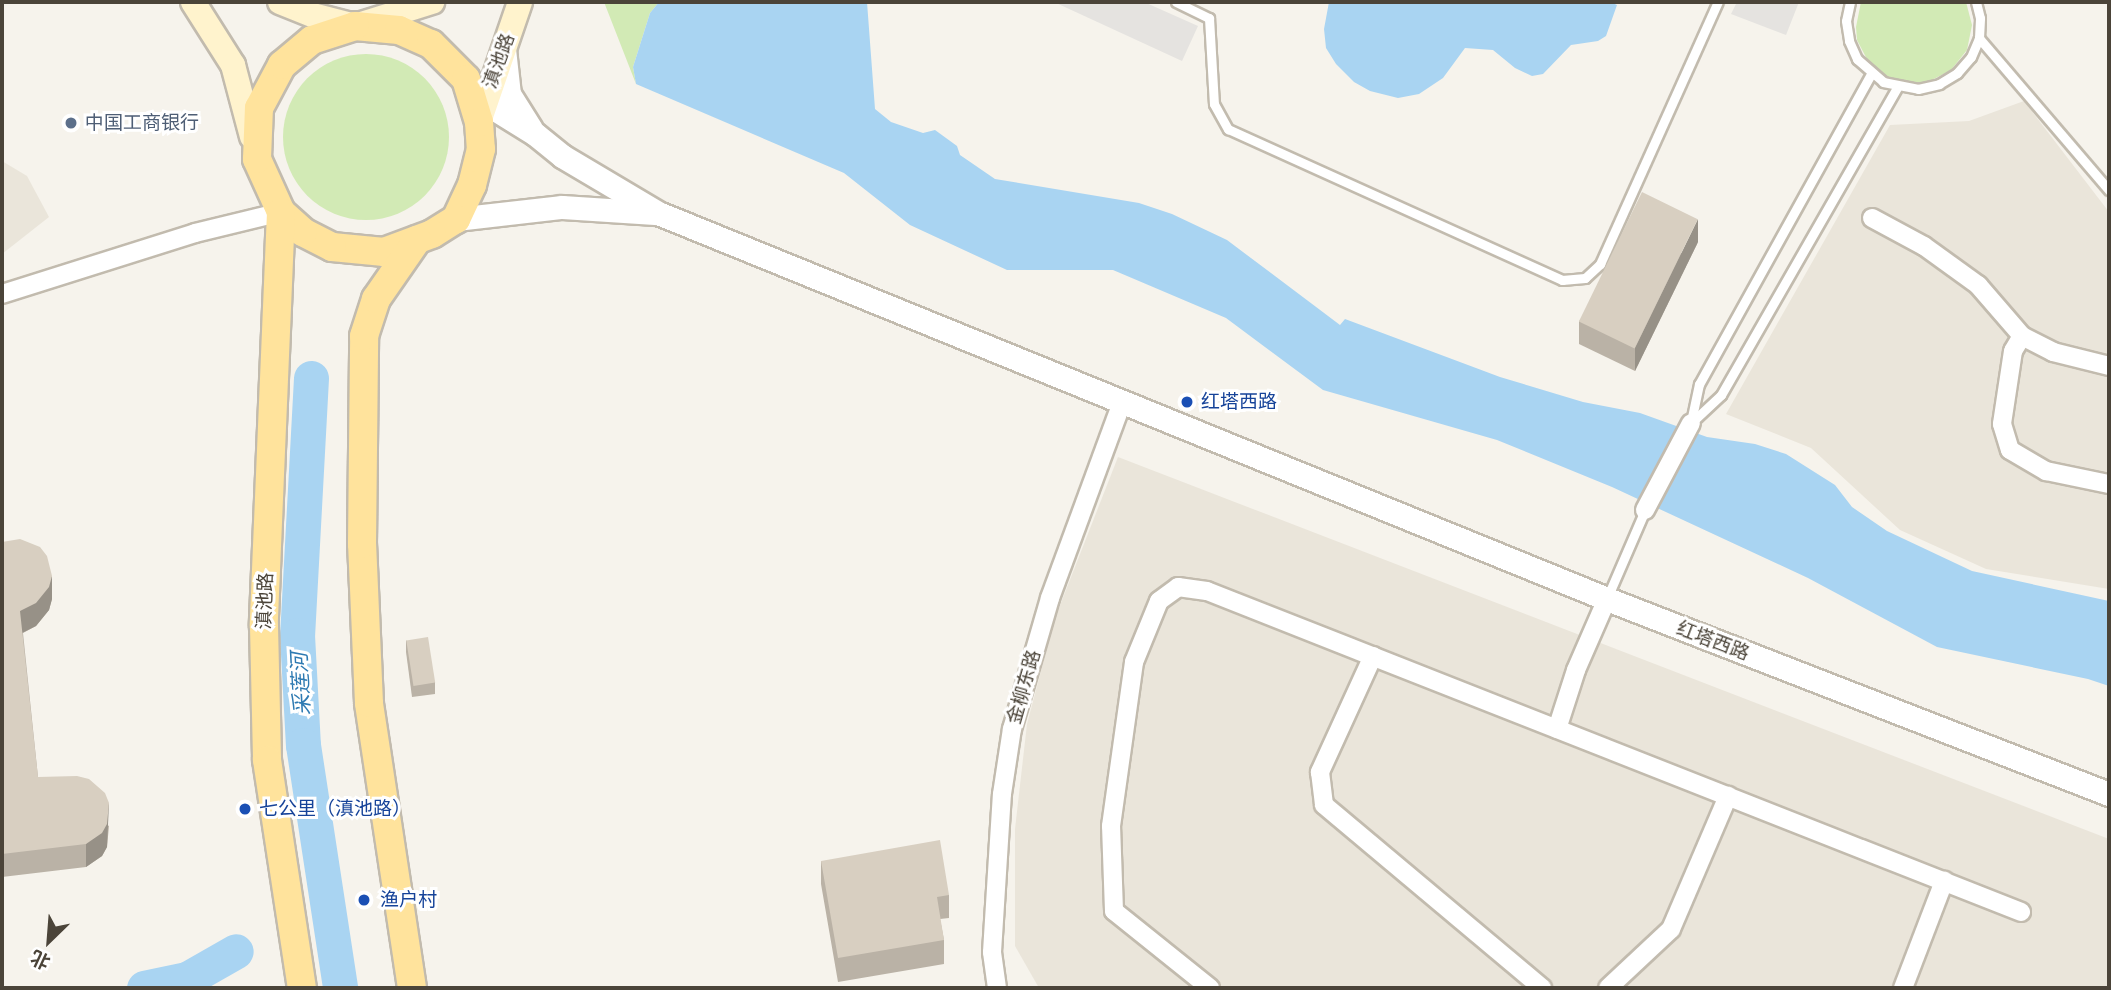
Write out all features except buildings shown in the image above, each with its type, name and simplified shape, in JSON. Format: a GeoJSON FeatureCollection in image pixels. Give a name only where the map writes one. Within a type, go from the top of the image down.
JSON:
{"type":"FeatureCollection","features":[{"type":"Feature","properties":{"kind":"main road"},"geometry":{"type":"LineString","coordinates":[[193,2],[233,65],[246,103],[257,159],[281,212],[303,232],[332,247],[384,252],[417,240],[456,219],[472,185],[481,149],[479,106],[466,79],[430,44],[399,30],[355,26],[313,15],[280,2]]}},
{"type":"Feature","properties":{"kind":"main road"},"geometry":{"type":"LineString","coordinates":[[257,159],[259,108],[282,65],[312,40],[432,2]]}},
{"type":"Feature","properties":{"kind":"main road","name":"滇池路"},"geometry":{"type":"LineString","coordinates":[[479,106],[520,2]]}},
{"type":"Feature","properties":{"kind":"main road","name":"滇池路"},"geometry":{"type":"LineString","coordinates":[[281,212],[264,626],[267,760],[302,988]]}},
{"type":"Feature","properties":{"kind":"main road"},"geometry":{"type":"LineString","coordinates":[[412,988],[369,703],[362,517],[364,336],[376,299],[417,240]]}},
{"type":"Feature","properties":{"kind":"street"},"geometry":{"type":"LineString","coordinates":[[503,49],[509,94],[535,134]]}},
{"type":"Feature","properties":{"kind":"street"},"geometry":{"type":"LineString","coordinates":[[479,106],[535,134],[562,156],[658,213]]}},
{"type":"Feature","properties":{"kind":"street"},"geometry":{"type":"LineString","coordinates":[[456,219],[562,207],[658,213]]}},
{"type":"Feature","properties":{"kind":"street"},"geometry":{"type":"LineString","coordinates":[[2,294],[195,233],[281,212]]}},
{"type":"Feature","properties":{"kind":"street","name":"红塔西路"},"geometry":{"type":"LineString","coordinates":[[658,213],[1607,599],[2109,794]]}},
{"type":"Feature","properties":{"kind":"street"},"geometry":{"type":"LineString","coordinates":[[1872,218],[1924,246],[1978,285],[2022,336],[2053,352],[2109,366]]}},
{"type":"Feature","properties":{"kind":"street"},"geometry":{"type":"LineString","coordinates":[[2022,336],[2013,351],[2002,424],[2010,450],[2046,471],[2109,484]]}},
{"type":"Feature","properties":{"kind":"street","name":"金柳东路"},"geometry":{"type":"LineString","coordinates":[[997,988],[992,952],[1002,794],[1012,729],[1050,598],[1123,400]]}},
{"type":"Feature","properties":{"kind":"street"},"geometry":{"type":"LineString","coordinates":[[1645,510],[1691,423]]}},
{"type":"Feature","properties":{"kind":"street"},"geometry":{"type":"LineString","coordinates":[[1210,988],[1114,911],[1111,825],[1134,662],[1159,601],[1178,587],[1207,591],[2021,912]]}},
{"type":"Feature","properties":{"kind":"street"},"geometry":{"type":"LineString","coordinates":[[1557,729],[1576,670],[1607,599]]}},
{"type":"Feature","properties":{"kind":"street"},"geometry":{"type":"LineString","coordinates":[[1373,656],[1320,772],[1324,805],[1542,988]]}},
{"type":"Feature","properties":{"kind":"street"},"geometry":{"type":"LineString","coordinates":[[1608,988],[1671,929],[1728,796]]}},
{"type":"Feature","properties":{"kind":"street"},"geometry":{"type":"LineString","coordinates":[[1903,988],[1944,881]]}},
{"type":"Feature","properties":{"kind":"lane"},"geometry":{"type":"LineString","coordinates":[[1176,2],[1209,18],[1214,104],[1228,130],[1562,280],[1585,278],[1600,264],[1718,2]]}},
{"type":"Feature","properties":{"kind":"lane"},"geometry":{"type":"LineString","coordinates":[[1850,2],[1846,20],[1849,41],[1857,59],[1871,74],[1897,88],[1918,89],[1939,85],[1957,73],[1971,57],[1979,38],[1980,18],[1976,2]]}},
{"type":"Feature","properties":{"kind":"lane"},"geometry":{"type":"LineString","coordinates":[[1979,38],[2109,190]]}},
{"type":"Feature","properties":{"kind":"lane"},"geometry":{"type":"LineString","coordinates":[[1691,423],[1699,384],[1871,74]]}},
{"type":"Feature","properties":{"kind":"lane"},"geometry":{"type":"LineString","coordinates":[[1691,423],[1721,395],[1897,88]]}},
{"type":"Feature","properties":{"kind":"lane"},"geometry":{"type":"LineString","coordinates":[[1607,599],[1645,510]]}},
{"type":"Feature","properties":{"kind":"shaded area"},"geometry":{"type":"Polygon","coordinates":[[[1054,2],[1144,2],[1198,26],[1182,61],[1054,2]]]}},
{"type":"Feature","properties":{"kind":"shaded area"},"geometry":{"type":"Polygon","coordinates":[[[1737,2],[1799,2],[1786,35],[1731,14],[1737,2]]]}},
{"type":"Feature","properties":{"kind":"shaded area"},"geometry":{"type":"Polygon","coordinates":[[[2024,101],[2109,212],[2109,589],[1986,569],[1900,530],[1811,448],[1726,414],[1890,125],[1969,121],[2024,101]]]}},
{"type":"Feature","properties":{"kind":"shaded area"},"geometry":{"type":"Polygon","coordinates":[[[2,161],[27,176],[49,217],[2,254],[2,161]]]}},
{"type":"Feature","properties":{"kind":"shaded area"},"geometry":{"type":"Polygon","coordinates":[[[1118,457],[2109,839],[2109,988],[1039,988],[1015,946],[1015,829],[1027,724],[1055,618],[1118,457]]]}},
{"type":"Feature","properties":{"kind":"green space"},"geometry":{"type":"Polygon","coordinates":[[[604,2],[659,2],[650,13],[633,67],[636,84],[604,2]]]}},
{"type":"Feature","properties":{"kind":"green space"},"geometry":{"type":"Polygon","coordinates":[[[1861,2],[1966,2],[1972,25],[1967,50],[1951,70],[1928,82],[1902,83],[1890,79],[1869,63],[1857,40],[1856,27],[1861,2]]]}},
{"type":"Feature","properties":{"kind":"green space"},"geometry":{"type":"Polygon","coordinates":[[[366,54],[398,60],[425,78],[443,105],[449,137],[443,169],[425,196],[398,214],[366,220],[334,214],[307,196],[289,169],[283,137],[289,105],[307,78],[334,60],[366,54]]]}},
{"type":"Feature","properties":{"kind":"water"},"geometry":{"type":"Polygon","coordinates":[[[659,2],[867,2],[875,109],[891,122],[923,133],[935,130],[957,146],[960,155],[995,179],[1139,203],[1172,214],[1227,240],[1340,325],[1345,319],[1500,377],[1583,402],[1640,413],[1707,437],[1755,444],[1786,454],[1835,485],[1852,507],[1887,531],[1972,571],[2109,601],[2109,686],[2088,679],[1937,647],[1808,578],[1612,487],[1497,440],[1323,390],[1226,318],[1113,270],[1007,270],[910,225],[844,173],[636,84],[633,67],[650,13],[659,2]]]}},
{"type":"Feature","properties":{"kind":"water"},"geometry":{"type":"Polygon","coordinates":[[[1329,2],[1610,2],[1617,5],[1606,36],[1598,41],[1571,45],[1543,74],[1532,76],[1515,68],[1493,50],[1465,48],[1443,78],[1419,94],[1398,98],[1370,91],[1354,82],[1336,64],[1326,48],[1324,29],[1329,2]]]}},
{"type":"Feature","properties":{"kind":"waterway","name":"采莲河"},"geometry":{"type":"LineString","coordinates":[[311,378],[297,635],[303,745],[340,988]]}},
{"type":"Feature","properties":{"kind":"waterway"},"geometry":{"type":"LineString","coordinates":[[144,988],[187,979],[236,951]]}},
{"type":"Feature","properties":{"kind":"place","name":"中国工商银行"},"geometry":{"type":"Point","coordinates":[71,123]}},
{"type":"Feature","properties":{"kind":"place","name":"红塔西路"},"geometry":{"type":"Point","coordinates":[1187,402]}},
{"type":"Feature","properties":{"kind":"place","name":"七公里（滇池路）"},"geometry":{"type":"Point","coordinates":[245,809]}},
{"type":"Feature","properties":{"kind":"place","name":"渔户村"},"geometry":{"type":"Point","coordinates":[364,900]}}]}
